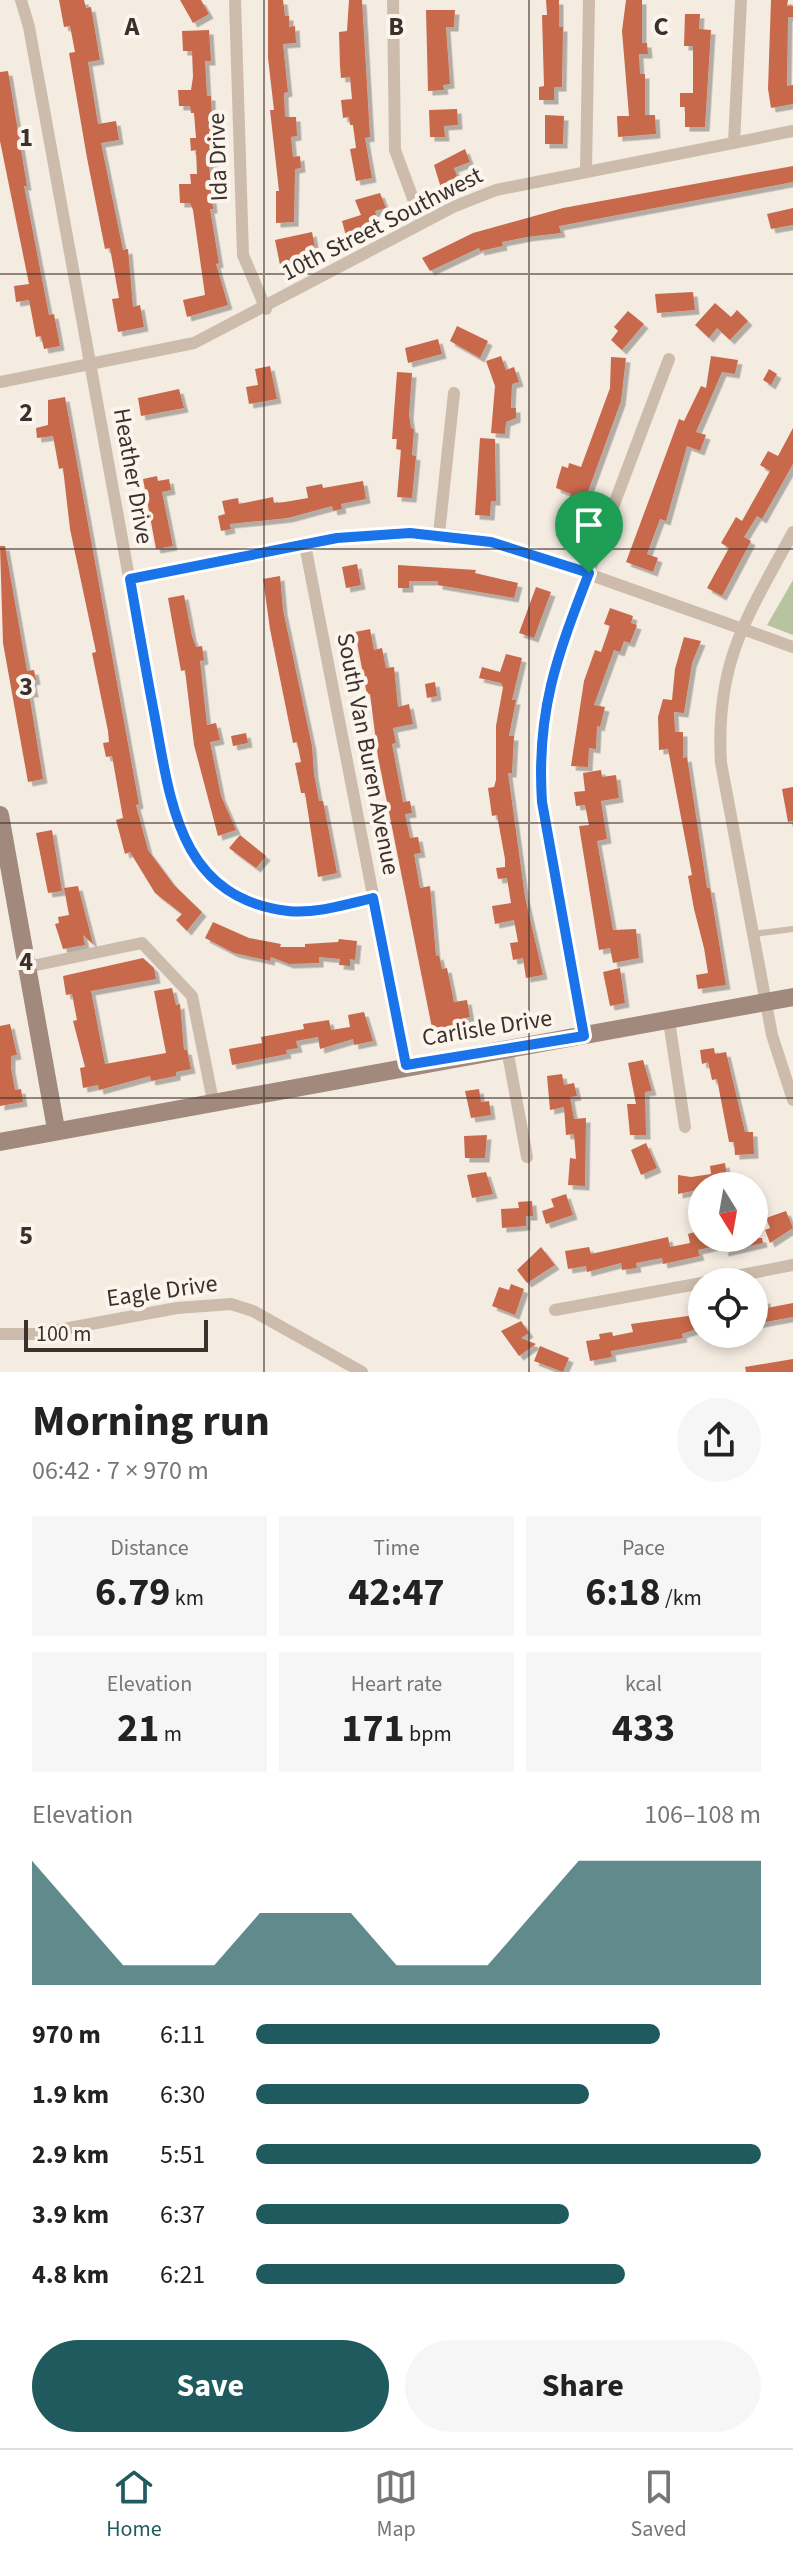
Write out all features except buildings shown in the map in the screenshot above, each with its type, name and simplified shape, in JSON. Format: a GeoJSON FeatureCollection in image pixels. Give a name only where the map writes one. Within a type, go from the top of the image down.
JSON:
{"type":"FeatureCollection","features":[{"type":"Feature","properties":{"kind":"street","name":"Heather Drive"},"geometry":{"type":"LineString","coordinates":[[21,0],[29,27],[173,812],[199,864],[236,894],[271,908],[298,912],[373,898]]}},
{"type":"Feature","properties":{"kind":"street","name":"Ida Drive"},"geometry":{"type":"LineString","coordinates":[[235,0],[243,255],[266,309]]}},
{"type":"Feature","properties":{"kind":"street"},"geometry":{"type":"LineString","coordinates":[[393,0],[395,150],[422,223]]}},
{"type":"Feature","properties":{"kind":"street"},"geometry":{"type":"LineString","coordinates":[[586,171],[589,0]]}},
{"type":"Feature","properties":{"kind":"street"},"geometry":{"type":"LineString","coordinates":[[734,143],[741,0]]}},
{"type":"Feature","properties":{"kind":"street","name":"10th Street Southwest"},"geometry":{"type":"LineString","coordinates":[[0,382],[194,343],[266,309],[422,223],[496,190],[793,131]]}},
{"type":"Feature","properties":{"kind":"street"},"geometry":{"type":"LineString","coordinates":[[584,1036],[542,802],[540,766],[550,678],[669,359]]}},
{"type":"Feature","properties":{"kind":"street"},"geometry":{"type":"LineString","coordinates":[[439,534],[454,393]]}},
{"type":"Feature","properties":{"kind":"street"},"geometry":{"type":"LineString","coordinates":[[793,532],[741,629],[723,685],[719,726],[721,763],[766,1002],[780,1066],[793,1100]]}},
{"type":"Feature","properties":{"kind":"street"},"geometry":{"type":"LineString","coordinates":[[130,579],[376,534],[439,534],[491,542],[589,573],[793,647]]}},
{"type":"Feature","properties":{"kind":"street","name":"South Van Buren Avenue"},"geometry":{"type":"LineString","coordinates":[[305,545],[406,1065]]}},
{"type":"Feature","properties":{"kind":"street"},"geometry":{"type":"LineString","coordinates":[[0,815],[56,1129]]}},
{"type":"Feature","properties":{"kind":"street"},"geometry":{"type":"LineString","coordinates":[[27,967],[142,943],[192,996],[213,1101]]}},
{"type":"Feature","properties":{"kind":"street","name":"Carlisle Drive"},"geometry":{"type":"LineString","coordinates":[[0,1142],[406,1065],[793,997]]}},
{"type":"Feature","properties":{"kind":"street"},"geometry":{"type":"LineString","coordinates":[[669,1021],[685,1127]]}},
{"type":"Feature","properties":{"kind":"street"},"geometry":{"type":"LineString","coordinates":[[507,1049],[527,1157]]}},
{"type":"Feature","properties":{"kind":"street"},"geometry":{"type":"LineString","coordinates":[[768,1270],[793,1265]]}},
{"type":"Feature","properties":{"kind":"street"},"geometry":{"type":"LineString","coordinates":[[555,1310],[688,1285]]}},
{"type":"Feature","properties":{"kind":"street","name":"Eagle Drive"},"geometry":{"type":"LineString","coordinates":[[0,1334],[37,1334],[177,1308],[231,1304],[253,1311],[362,1372]]}},
{"type":"Feature","properties":{"kind":"lane"},"geometry":{"type":"LineString","coordinates":[[753,934],[793,929]]}},
{"type":"Feature","properties":{"kind":"green space"},"geometry":{"type":"Polygon","coordinates":[[[793,580],[793,635],[767,625],[793,580]]]}},
{"type":"Feature","properties":{"kind":"route"},"geometry":{"type":"LineString","coordinates":[[410,533],[459,536],[491,542],[589,573],[550,678],[544,708],[540,766],[542,802],[584,1036],[406,1065],[373,898],[298,912],[271,908],[224,887],[199,864],[191,852],[178,827],[168,792],[130,579],[337,538],[410,533]]}}]}
